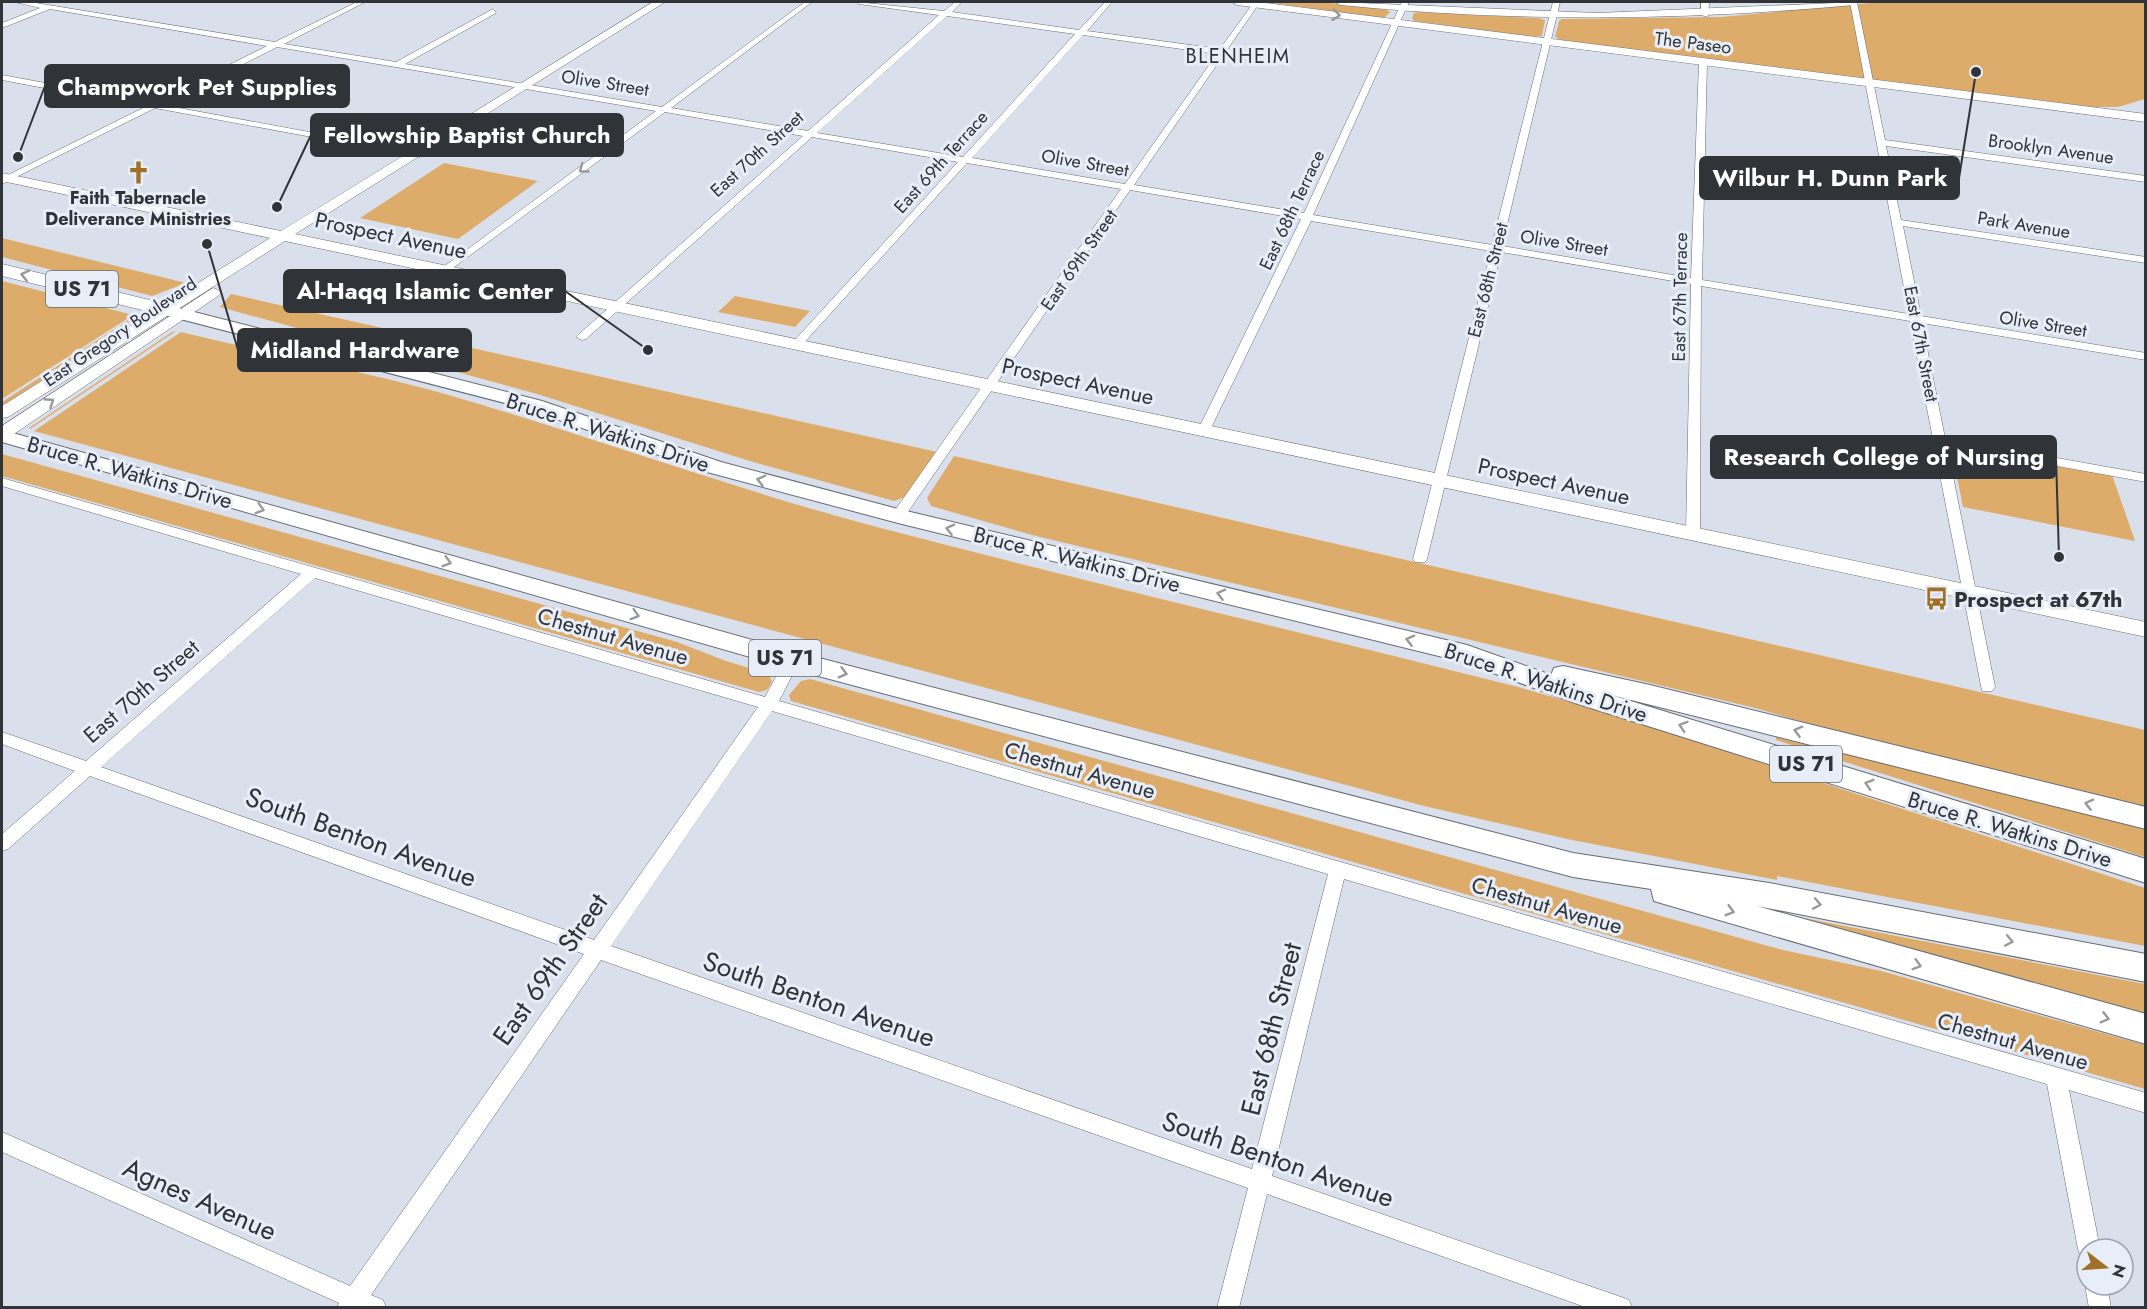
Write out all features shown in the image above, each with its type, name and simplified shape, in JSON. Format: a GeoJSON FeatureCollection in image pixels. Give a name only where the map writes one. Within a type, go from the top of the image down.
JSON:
{"type":"FeatureCollection","features":[{"type":"Feature","properties":{"kind":"highway","name":"Bruce R. Watkins Drive"},"geometry":{"type":"LineString","coordinates":[[2,270],[184,314],[535,405],[714,467],[898,516],[1467,654],[1584,696],[2145,871]]}},
{"type":"Feature","properties":{"kind":"highway","name":"Bruce R. Watkins Drive"},"geometry":{"type":"LineString","coordinates":[[2,435],[792,660],[1573,865],[1769,895],[2145,968]]}},
{"type":"Feature","properties":{"kind":"highway"},"geometry":{"type":"LineString","coordinates":[[1467,654],[1650,694],[2145,818]]}},
{"type":"Feature","properties":{"kind":"highway"},"geometry":{"type":"LineString","coordinates":[[1573,865],[2145,1029]]}},
{"type":"Feature","properties":{"kind":"main road","name":"East Gregory Boulevard"},"geometry":{"type":"LineString","coordinates":[[2,413],[163,309],[417,155],[660,2]]}},
{"type":"Feature","properties":{"kind":"main road","name":"The Paseo"},"geometry":{"type":"LineString","coordinates":[[1237,2],[2145,118]]}},
{"type":"Feature","properties":{"kind":"main road","name":"The Paseo"},"geometry":{"type":"LineString","coordinates":[[1339,2],[1553,17],[1705,15],[1854,2]]}},
{"type":"Feature","properties":{"kind":"main road","name":"Prospect Avenue"},"geometry":{"type":"LineString","coordinates":[[3,178],[2145,630]]}},
{"type":"Feature","properties":{"kind":"main road","name":"East Gregory Boulevard"},"geometry":{"type":"LineString","coordinates":[[2,435],[184,314],[272,250],[285,236]]}},
{"type":"Feature","properties":{"kind":"street","name":"Olive Street"},"geometry":{"type":"LineString","coordinates":[[19,2],[2145,357]]}},
{"type":"Feature","properties":{"kind":"street"},"geometry":{"type":"LineString","coordinates":[[2,26],[63,2]]}},
{"type":"Feature","properties":{"kind":"street"},"geometry":{"type":"LineString","coordinates":[[3,178],[362,2]]}},
{"type":"Feature","properties":{"kind":"street"},"geometry":{"type":"LineString","coordinates":[[446,270],[809,2]]}},
{"type":"Feature","properties":{"kind":"street"},"geometry":{"type":"LineString","coordinates":[[859,2],[1222,52]]}},
{"type":"Feature","properties":{"kind":"street","name":"East 70th Street"},"geometry":{"type":"LineString","coordinates":[[582,337],[959,2]]}},
{"type":"Feature","properties":{"kind":"street","name":"East 69th Terrace"},"geometry":{"type":"LineString","coordinates":[[796,344],[1110,2]]}},
{"type":"Feature","properties":{"kind":"street","name":"East 68th Street"},"geometry":{"type":"LineString","coordinates":[[1420,559],[1557,2]]}},
{"type":"Feature","properties":{"kind":"street"},"geometry":{"type":"LineString","coordinates":[[1705,2],[1705,15]]}},
{"type":"Feature","properties":{"kind":"street","name":"East 67th Street"},"geometry":{"type":"LineString","coordinates":[[1854,2],[1987,687]]}},
{"type":"Feature","properties":{"kind":"street","name":"East 69th Street"},"geometry":{"type":"LineString","coordinates":[[898,516],[992,386],[1256,3]]}},
{"type":"Feature","properties":{"kind":"street","name":"East 68th Terrace"},"geometry":{"type":"LineString","coordinates":[[1204,430],[1307,218],[1405,5]]}},
{"type":"Feature","properties":{"kind":"street"},"geometry":{"type":"LineString","coordinates":[[397,65],[493,11]]}},
{"type":"Feature","properties":{"kind":"street","name":"East 67th Terrace"},"geometry":{"type":"LineString","coordinates":[[1693,533],[1696,282],[1703,62]]}},
{"type":"Feature","properties":{"kind":"street"},"geometry":{"type":"LineString","coordinates":[[2,77],[417,155]]}},
{"type":"Feature","properties":{"kind":"street","name":"Brooklyn Avenue"},"geometry":{"type":"LineString","coordinates":[[1881,142],[2145,179]]}},
{"type":"Feature","properties":{"kind":"street","name":"Park Avenue"},"geometry":{"type":"LineString","coordinates":[[1897,222],[2145,260]]}},
{"type":"Feature","properties":{"kind":"street"},"geometry":{"type":"LineString","coordinates":[[1940,441],[2145,478]]}},
{"type":"Feature","properties":{"kind":"street","name":"Chestnut Avenue"},"geometry":{"type":"LineString","coordinates":[[2,482],[2145,1103]]}},
{"type":"Feature","properties":{"kind":"street","name":"East 70th Street"},"geometry":{"type":"LineString","coordinates":[[2,844],[310,573]]}},
{"type":"Feature","properties":{"kind":"street","name":"East 69th Street"},"geometry":{"type":"LineString","coordinates":[[351,1303],[596,949],[769,705],[792,660]]}},
{"type":"Feature","properties":{"kind":"street","name":"South Benton Avenue"},"geometry":{"type":"LineString","coordinates":[[2,738],[1620,1308]]}},
{"type":"Feature","properties":{"kind":"street","name":"East 68th Street"},"geometry":{"type":"LineString","coordinates":[[1228,1308],[1338,868]]}},
{"type":"Feature","properties":{"kind":"street"},"geometry":{"type":"LineString","coordinates":[[2056,1077],[2087,1237]]}},
{"type":"Feature","properties":{"kind":"street","name":"Agnes Avenue"},"geometry":{"type":"LineString","coordinates":[[2,1142],[351,1303],[375,1308]]}},
{"type":"Feature","properties":{"kind":"shaded area"},"geometry":{"type":"Polygon","coordinates":[[[1265,2],[1321,2],[1385,9],[1390,12],[1384,18],[1265,2]]]}},
{"type":"Feature","properties":{"kind":"shaded area"},"geometry":{"type":"Polygon","coordinates":[[[1880,2],[2145,2],[2145,99],[2118,107],[2091,107],[1561,40],[1555,37],[1559,21],[1562,19],[1721,17],[1880,2]]]}},
{"type":"Feature","properties":{"kind":"shaded area"},"geometry":{"type":"Polygon","coordinates":[[[1414,13],[1545,20],[1542,36],[1533,37],[1414,21],[1412,18],[1414,13]]]}},
{"type":"Feature","properties":{"kind":"shaded area"},"geometry":{"type":"Polygon","coordinates":[[[444,163],[538,181],[458,239],[360,218],[444,163]]]}},
{"type":"Feature","properties":{"kind":"shaded area"},"geometry":{"type":"Polygon","coordinates":[[[2,238],[186,283],[152,296],[2,257],[2,238]]]}},
{"type":"Feature","properties":{"kind":"shaded area"},"geometry":{"type":"Polygon","coordinates":[[[2,281],[133,315],[2,399],[2,281]]]}},
{"type":"Feature","properties":{"kind":"shaded area"},"geometry":{"type":"Polygon","coordinates":[[[231,294],[937,452],[905,497],[894,501],[753,462],[537,394],[220,307],[231,294]]]}},
{"type":"Feature","properties":{"kind":"shaded area"},"geometry":{"type":"Polygon","coordinates":[[[735,296],[810,311],[795,327],[718,312],[735,296]]]}},
{"type":"Feature","properties":{"kind":"shaded area"},"geometry":{"type":"Polygon","coordinates":[[[139,316],[2,406],[2,402],[130,319],[139,316]]]}},
{"type":"Feature","properties":{"kind":"shaded area"},"geometry":{"type":"Polygon","coordinates":[[[176,331],[30,429],[29,428],[172,332],[176,331]]]}},
{"type":"Feature","properties":{"kind":"shaded area"},"geometry":{"type":"Polygon","coordinates":[[[181,332],[438,392],[822,512],[877,527],[1518,687],[1612,714],[2145,888],[2145,946],[1777,876],[1777,880],[1567,839],[1424,806],[34,431],[181,332]]]}},
{"type":"Feature","properties":{"kind":"shaded area"},"geometry":{"type":"Polygon","coordinates":[[[1957,447],[2112,475],[2135,541],[1963,507],[1952,451],[1957,447]]]}},
{"type":"Feature","properties":{"kind":"shaded area"},"geometry":{"type":"Polygon","coordinates":[[[2,454],[677,642],[726,661],[769,674],[772,682],[767,690],[759,692],[2,476],[2,454]]]}},
{"type":"Feature","properties":{"kind":"shaded area"},"geometry":{"type":"Polygon","coordinates":[[[954,456],[2145,730],[2145,807],[1838,732],[1755,708],[1032,535],[931,506],[927,498],[954,456]]]}},
{"type":"Feature","properties":{"kind":"shaded area"},"geometry":{"type":"Polygon","coordinates":[[[810,679],[1783,950],[1881,971],[2145,1045],[2145,1089],[791,701],[789,695],[801,681],[810,679]]]}},
{"type":"Feature","properties":{"kind":"shaded area"},"geometry":{"type":"Polygon","coordinates":[[[1776,737],[2145,827],[2145,857],[1776,740],[1776,737]]]}},
{"type":"Feature","properties":{"kind":"shaded area"},"geometry":{"type":"Polygon","coordinates":[[[1793,916],[2145,984],[2145,1018],[1795,921],[1793,916]]]}},
{"type":"Feature","properties":{"kind":"place","name":"Wilbur H. Dunn Park"},"geometry":{"type":"Point","coordinates":[1976,72]}},
{"type":"Feature","properties":{"kind":"place","name":"Champwork Pet Supplies"},"geometry":{"type":"Point","coordinates":[18,157]}},
{"type":"Feature","properties":{"kind":"place","name":"Faith Tabernacle Deliverance Ministries"},"geometry":{"type":"Point","coordinates":[138,172]}},
{"type":"Feature","properties":{"kind":"place","name":"Fellowship Baptist Church"},"geometry":{"type":"Point","coordinates":[277,207]}},
{"type":"Feature","properties":{"kind":"place","name":"Midland Hardware"},"geometry":{"type":"Point","coordinates":[207,244]}},
{"type":"Feature","properties":{"kind":"place","name":"Al-Haqq Islamic Center"},"geometry":{"type":"Point","coordinates":[648,350]}},
{"type":"Feature","properties":{"kind":"place","name":"Research College of Nursing"},"geometry":{"type":"Point","coordinates":[2059,557]}},
{"type":"Feature","properties":{"kind":"place","name":"Prospect at 67th"},"geometry":{"type":"Point","coordinates":[1936,599]}},
{"type":"Feature","properties":{"kind":"district","name":"BLENHEIM"},"geometry":{"type":"Point","coordinates":[1238,56]}}]}
